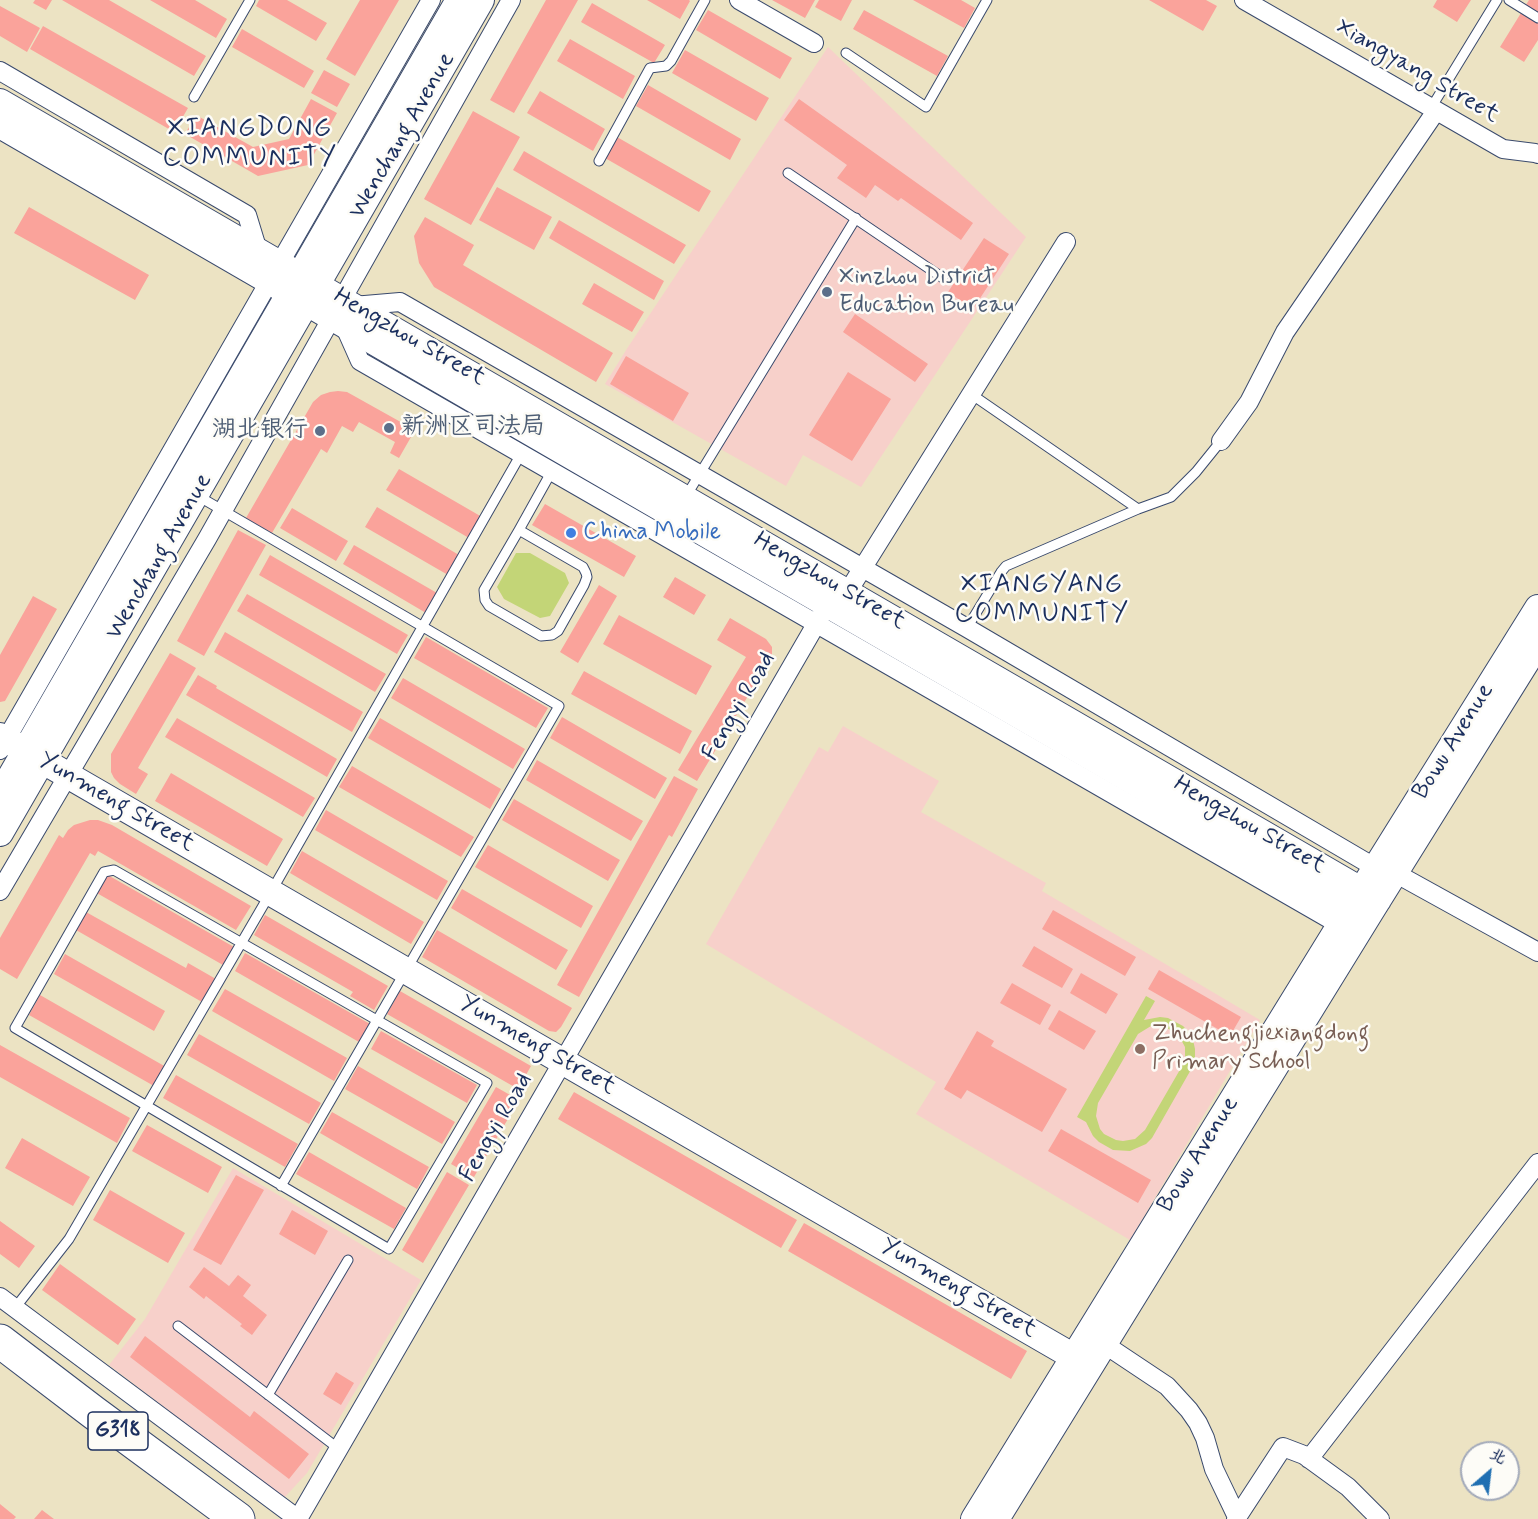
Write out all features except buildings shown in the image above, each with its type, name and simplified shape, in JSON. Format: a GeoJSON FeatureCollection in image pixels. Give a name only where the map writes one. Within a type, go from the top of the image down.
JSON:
{"type":"FeatureCollection","features":[{"type":"Feature","properties":{"kind":"highway","name":"G318"},"geometry":{"type":"LineString","coordinates":[[0,1341],[238,1519]]}},
{"type":"Feature","properties":{"kind":"highway","name":"G318"},"geometry":{"type":"LineString","coordinates":[[0,1369],[200,1519]]}},
{"type":"Feature","properties":{"kind":"main road","name":"Wenchang Avenue"},"geometry":{"type":"LineString","coordinates":[[0,795],[15,747],[288,279],[459,0]]}},
{"type":"Feature","properties":{"kind":"main road","name":"Wenchang Avenue"},"geometry":{"type":"LineString","coordinates":[[0,833],[15,747],[196,495],[288,279],[481,0]]}},
{"type":"Feature","properties":{"kind":"main road","name":"Hengzhou Street"},"geometry":{"type":"LineString","coordinates":[[0,102],[343,312],[685,499],[830,607]]}},
{"type":"Feature","properties":{"kind":"main road","name":"Hengzhou Street"},"geometry":{"type":"LineString","coordinates":[[0,125],[288,279]]}},
{"type":"Feature","properties":{"kind":"main road","name":"Hengzhou Street"},"geometry":{"type":"LineString","coordinates":[[343,312],[557,461],[830,607],[1359,908]]}},
{"type":"Feature","properties":{"kind":"main road","name":"Bowu Avenue"},"geometry":{"type":"LineString","coordinates":[[1385,870],[1538,608]]}},
{"type":"Feature","properties":{"kind":"main road","name":"Bowu Avenue"},"geometry":{"type":"LineString","coordinates":[[974,1519],[1359,908],[1538,643]]}},
{"type":"Feature","properties":{"kind":"main road","name":"Yunmeng Street"},"geometry":{"type":"LineString","coordinates":[[15,747],[68,775],[1074,1357]]}},
{"type":"Feature","properties":{"kind":"main road","name":"Bowu Avenue"},"geometry":{"type":"LineString","coordinates":[[996,1519],[1104,1344],[1359,908]]}},
{"type":"Feature","properties":{"kind":"street"},"geometry":{"type":"LineString","coordinates":[[288,279],[431,0]]}},
{"type":"Feature","properties":{"kind":"street"},"geometry":{"type":"LineString","coordinates":[[0,891],[223,511],[343,312],[511,0]]}},
{"type":"Feature","properties":{"kind":"street"},"geometry":{"type":"LineString","coordinates":[[739,0],[814,43]]}},
{"type":"Feature","properties":{"kind":"street","name":"Xiangyang Street"},"geometry":{"type":"LineString","coordinates":[[1244,0],[1503,149],[1538,154]]}},
{"type":"Feature","properties":{"kind":"street"},"geometry":{"type":"LineString","coordinates":[[0,71],[247,214],[288,279]]}},
{"type":"Feature","properties":{"kind":"street"},"geometry":{"type":"LineString","coordinates":[[1221,441],[1250,402],[1285,332],[1433,110]]}},
{"type":"Feature","properties":{"kind":"street","name":"Fengyi Road"},"geometry":{"type":"LineString","coordinates":[[298,1519],[830,607],[862,568],[1066,243]]}},
{"type":"Feature","properties":{"kind":"street"},"geometry":{"type":"LineString","coordinates":[[343,312],[400,302],[1385,870],[1538,952]]}},
{"type":"Feature","properties":{"kind":"street"},"geometry":{"type":"LineString","coordinates":[[343,312],[360,362],[521,454],[557,461]]}},
{"type":"Feature","properties":{"kind":"street"},"geometry":{"type":"LineString","coordinates":[[830,607],[1359,908]]}},
{"type":"Feature","properties":{"kind":"street"},"geometry":{"type":"LineString","coordinates":[[1309,1459],[1538,1162]]}},
{"type":"Feature","properties":{"kind":"street"},"geometry":{"type":"LineString","coordinates":[[0,1297],[298,1519]]}},
{"type":"Feature","properties":{"kind":"street"},"geometry":{"type":"LineString","coordinates":[[1104,1344],[1167,1386],[1189,1410],[1205,1438],[1214,1470],[1237,1518]]}},
{"type":"Feature","properties":{"kind":"street"},"geometry":{"type":"LineString","coordinates":[[1237,1518],[1283,1447],[1304,1455],[1348,1487],[1380,1519]]}},
{"type":"Feature","properties":{"kind":"lane"},"geometry":{"type":"LineString","coordinates":[[194,97],[250,0]]}},
{"type":"Feature","properties":{"kind":"lane"},"geometry":{"type":"LineString","coordinates":[[599,161],[650,68],[666,66],[671,61],[705,0]]}},
{"type":"Feature","properties":{"kind":"lane"},"geometry":{"type":"LineString","coordinates":[[846,53],[926,107],[987,0]]}},
{"type":"Feature","properties":{"kind":"lane"},"geometry":{"type":"LineString","coordinates":[[1433,110],[1497,0]]}},
{"type":"Feature","properties":{"kind":"lane"},"geometry":{"type":"LineString","coordinates":[[1509,0],[1538,18]]}},
{"type":"Feature","properties":{"kind":"lane"},"geometry":{"type":"LineString","coordinates":[[788,173],[943,278]]}},
{"type":"Feature","properties":{"kind":"lane"},"geometry":{"type":"LineString","coordinates":[[685,499],[856,218]]}},
{"type":"Feature","properties":{"kind":"lane"},"geometry":{"type":"LineString","coordinates":[[971,394],[1138,508]]}},
{"type":"Feature","properties":{"kind":"lane"},"geometry":{"type":"LineString","coordinates":[[967,628],[1006,566],[1138,508],[1171,497],[1196,472],[1221,441]]}},
{"type":"Feature","properties":{"kind":"lane"},"geometry":{"type":"LineString","coordinates":[[15,1308],[69,1239],[271,892],[521,454]]}},
{"type":"Feature","properties":{"kind":"lane"},"geometry":{"type":"LineString","coordinates":[[519,530],[583,567],[586,573],[584,585],[558,631],[552,635],[541,636],[489,606],[485,600],[484,590],[557,461]]}},
{"type":"Feature","properties":{"kind":"lane"},"geometry":{"type":"LineString","coordinates":[[196,495],[560,706],[281,1186]]}},
{"type":"Feature","properties":{"kind":"lane"},"geometry":{"type":"LineString","coordinates":[[114,870],[377,1020],[487,1083],[388,1249],[15,1028],[104,872],[114,870]]}},
{"type":"Feature","properties":{"kind":"lane"},"geometry":{"type":"LineString","coordinates":[[268,1395],[348,1260]]}},
{"type":"Feature","properties":{"kind":"lane"},"geometry":{"type":"LineString","coordinates":[[178,1326],[339,1449]]}},
{"type":"Feature","properties":{"kind":"shaded area","name":"Xinzhou District Education Bureau"},"geometry":{"type":"Polygon","coordinates":[[[828,47],[1026,237],[861,487],[803,455],[786,486],[605,384],[828,47]]]}},
{"type":"Feature","properties":{"kind":"shaded area"},"geometry":{"type":"Polygon","coordinates":[[[843,726],[939,781],[921,812],[1046,883],[1042,891],[1260,1020],[1130,1240],[916,1114],[936,1082],[706,944],[819,747],[828,752],[843,726]]]}},
{"type":"Feature","properties":{"kind":"shaded area"},"geometry":{"type":"Polygon","coordinates":[[[233,1168],[421,1280],[307,1473],[284,1498],[109,1365],[145,1319],[233,1168]]]}},
{"type":"Feature","properties":{"kind":"green space"},"geometry":{"type":"Polygon","coordinates":[[[516,553],[530,553],[565,573],[569,583],[550,616],[540,618],[504,599],[497,587],[516,553]]]}},
{"type":"Feature","properties":{"kind":"green space"},"geometry":{"type":"Polygon","coordinates":[[[1146,996],[1155,1001],[1144,1020],[1168,1018],[1189,1032],[1195,1049],[1193,1066],[1152,1138],[1146,1144],[1130,1151],[1113,1150],[1099,1142],[1086,1122],[1077,1117],[1146,996]],[[1151,1026],[1138,1034],[1098,1103],[1096,1116],[1100,1129],[1104,1134],[1116,1140],[1135,1139],[1145,1130],[1185,1061],[1185,1047],[1178,1034],[1165,1027],[1151,1026]]]}},
{"type":"Feature","properties":{"kind":"place","name":"Xinzhou District Education Bureau"},"geometry":{"type":"Point","coordinates":[827,292]}},
{"type":"Feature","properties":{"kind":"place","name":"新洲区司法局"},"geometry":{"type":"Point","coordinates":[389,428]}},
{"type":"Feature","properties":{"kind":"place","name":"湖北银行"},"geometry":{"type":"Point","coordinates":[320,431]}},
{"type":"Feature","properties":{"kind":"place","name":"China Mobile"},"geometry":{"type":"Point","coordinates":[571,533]}},
{"type":"Feature","properties":{"kind":"place","name":"Zhuchengjiexiangdong Primary School"},"geometry":{"type":"Point","coordinates":[1140,1049]}},
{"type":"Feature","properties":{"kind":"district","name":"XIANGDONG COMMUNITY"},"geometry":{"type":"Point","coordinates":[250,145]}},
{"type":"Feature","properties":{"kind":"district","name":"XIANGYANG COMMUNITY"},"geometry":{"type":"Point","coordinates":[1042,601]}}]}
